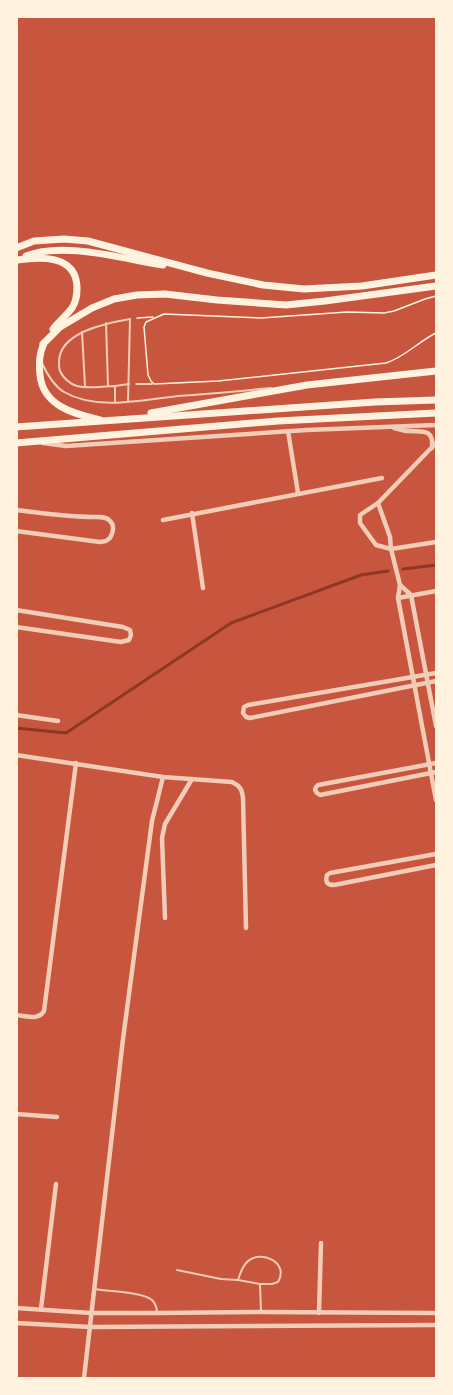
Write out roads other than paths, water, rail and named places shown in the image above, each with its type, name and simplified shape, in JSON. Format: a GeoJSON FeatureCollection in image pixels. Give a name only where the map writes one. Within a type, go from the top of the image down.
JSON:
{"type":"FeatureCollection","features":[{"type":"Feature","properties":{"kind":"main road"},"geometry":{"type":"LineString","coordinates":[[16,248],[34,242],[64,238],[88,241],[207,273]]}},
{"type":"Feature","properties":{"kind":"main road"},"geometry":{"type":"LineString","coordinates":[[17,260],[35,252],[57,250],[90,253],[263,285],[304,289],[362,286],[436,275]]}},
{"type":"Feature","properties":{"kind":"main road"},"geometry":{"type":"LineString","coordinates":[[17,260],[37,257],[54,259],[72,271],[77,282],[77,298],[73,308],[58,322],[43,344],[39,357],[41,385],[50,400],[80,416],[100,420]]}},
{"type":"Feature","properties":{"kind":"main road"},"geometry":{"type":"LineString","coordinates":[[43,344],[60,327],[92,308],[114,299],[137,295],[165,294],[286,305],[436,286]]}},
{"type":"Feature","properties":{"kind":"main road"},"geometry":{"type":"LineString","coordinates":[[122,419],[307,385],[436,371]]}},
{"type":"Feature","properties":{"kind":"main road"},"geometry":{"type":"LineString","coordinates":[[16,427],[375,402],[436,400]]}},
{"type":"Feature","properties":{"kind":"main road"},"geometry":{"type":"LineString","coordinates":[[16,443],[279,421],[436,413]]}},
{"type":"Feature","properties":{"kind":"street"},"geometry":{"type":"LineString","coordinates":[[28,442],[66,446],[436,424]]}},
{"type":"Feature","properties":{"kind":"street"},"geometry":{"type":"LineString","coordinates":[[384,427],[408,431],[423,430],[432,439],[432,448]]}},
{"type":"Feature","properties":{"kind":"street"},"geometry":{"type":"LineString","coordinates":[[288,431],[297,493]]}},
{"type":"Feature","properties":{"kind":"street"},"geometry":{"type":"LineString","coordinates":[[436,443],[378,503],[360,515],[360,523],[376,545],[391,549],[436,542]]}},
{"type":"Feature","properties":{"kind":"street"},"geometry":{"type":"LineString","coordinates":[[163,520],[382,478]]}},
{"type":"Feature","properties":{"kind":"street"},"geometry":{"type":"LineString","coordinates":[[378,503],[390,537],[400,585],[398,598],[430,765],[434,772],[436,800]]}},
{"type":"Feature","properties":{"kind":"street"},"geometry":{"type":"LineString","coordinates":[[16,510],[76,517],[104,517],[112,522],[113,527],[110,538],[100,542],[16,531]]}},
{"type":"Feature","properties":{"kind":"street"},"geometry":{"type":"LineString","coordinates":[[192,513],[203,588]]}},
{"type":"Feature","properties":{"kind":"street"},"geometry":{"type":"LineString","coordinates":[[400,585],[411,595],[436,726]]}},
{"type":"Feature","properties":{"kind":"street"},"geometry":{"type":"LineString","coordinates":[[398,598],[436,591]]}},
{"type":"Feature","properties":{"kind":"street"},"geometry":{"type":"LineString","coordinates":[[16,610],[123,627],[130,630],[132,635],[125,642],[16,627]]}},
{"type":"Feature","properties":{"kind":"street"},"geometry":{"type":"LineString","coordinates":[[436,673],[248,705],[244,707],[243,713],[250,718],[436,681]]}},
{"type":"Feature","properties":{"kind":"street"},"geometry":{"type":"LineString","coordinates":[[16,715],[58,721]]}},
{"type":"Feature","properties":{"kind":"street"},"geometry":{"type":"LineString","coordinates":[[16,755],[164,777],[232,782],[239,786],[242,791],[246,928]]}},
{"type":"Feature","properties":{"kind":"street"},"geometry":{"type":"LineString","coordinates":[[16,1015],[37,1018],[44,1011],[76,763]]}},
{"type":"Feature","properties":{"kind":"street"},"geometry":{"type":"LineString","coordinates":[[434,772],[320,795],[315,790],[318,785],[436,764]]}},
{"type":"Feature","properties":{"kind":"street"},"geometry":{"type":"LineString","coordinates":[[84,1378],[123,1039],[152,821],[164,777]]}},
{"type":"Feature","properties":{"kind":"street"},"geometry":{"type":"LineString","coordinates":[[165,918],[162,838],[165,824],[192,779]]}},
{"type":"Feature","properties":{"kind":"street"},"geometry":{"type":"LineString","coordinates":[[436,854],[330,873],[326,879],[329,885],[334,885],[436,865]]}},
{"type":"Feature","properties":{"kind":"street"},"geometry":{"type":"LineString","coordinates":[[16,1114],[57,1117]]}},
{"type":"Feature","properties":{"kind":"street"},"geometry":{"type":"LineString","coordinates":[[41,1309],[56,1184]]}},
{"type":"Feature","properties":{"kind":"street"},"geometry":{"type":"LineString","coordinates":[[319,1313],[321,1243]]}},
{"type":"Feature","properties":{"kind":"street"},"geometry":{"type":"LineString","coordinates":[[16,1308],[91,1313],[436,1313]]}},
{"type":"Feature","properties":{"kind":"street"},"geometry":{"type":"LineString","coordinates":[[16,1323],[90,1327],[436,1325]]}},
{"type":"Feature","properties":{"kind":"lane"},"geometry":{"type":"LineString","coordinates":[[128,402],[129,384],[130,319],[106,323],[82,332],[67,342],[61,351],[59,370],[65,380],[75,386],[129,384]]}},
{"type":"Feature","properties":{"kind":"lane"},"geometry":{"type":"LineString","coordinates":[[106,323],[108,386]]}},
{"type":"Feature","properties":{"kind":"lane"},"geometry":{"type":"LineString","coordinates":[[82,332],[85,387]]}},
{"type":"Feature","properties":{"kind":"lane"},"geometry":{"type":"LineString","coordinates":[[39,357],[47,376],[63,392],[85,400],[115,403],[307,385]]}},
{"type":"Feature","properties":{"kind":"lane"},"geometry":{"type":"LineString","coordinates":[[115,386],[115,403]]}},
{"type":"Feature","properties":{"kind":"lane"},"geometry":{"type":"LineString","coordinates":[[177,1269],[221,1279],[260,1284],[278,1282],[281,1272],[275,1261],[256,1257],[244,1265],[238,1280]]}},
{"type":"Feature","properties":{"kind":"lane"},"geometry":{"type":"LineString","coordinates":[[260,1284],[261,1312]]}},
{"type":"Feature","properties":{"kind":"lane"},"geometry":{"type":"LineString","coordinates":[[93,1289],[144,1296],[153,1301],[157,1313]]}},
{"type":"Feature","properties":{"kind":"waterway"},"geometry":{"type":"LineString","coordinates":[[403,569],[436,565]]}},
{"type":"Feature","properties":{"kind":"waterway"},"geometry":{"type":"LineString","coordinates":[[16,728],[66,733],[231,623],[361,575],[388,571]]}}]}
